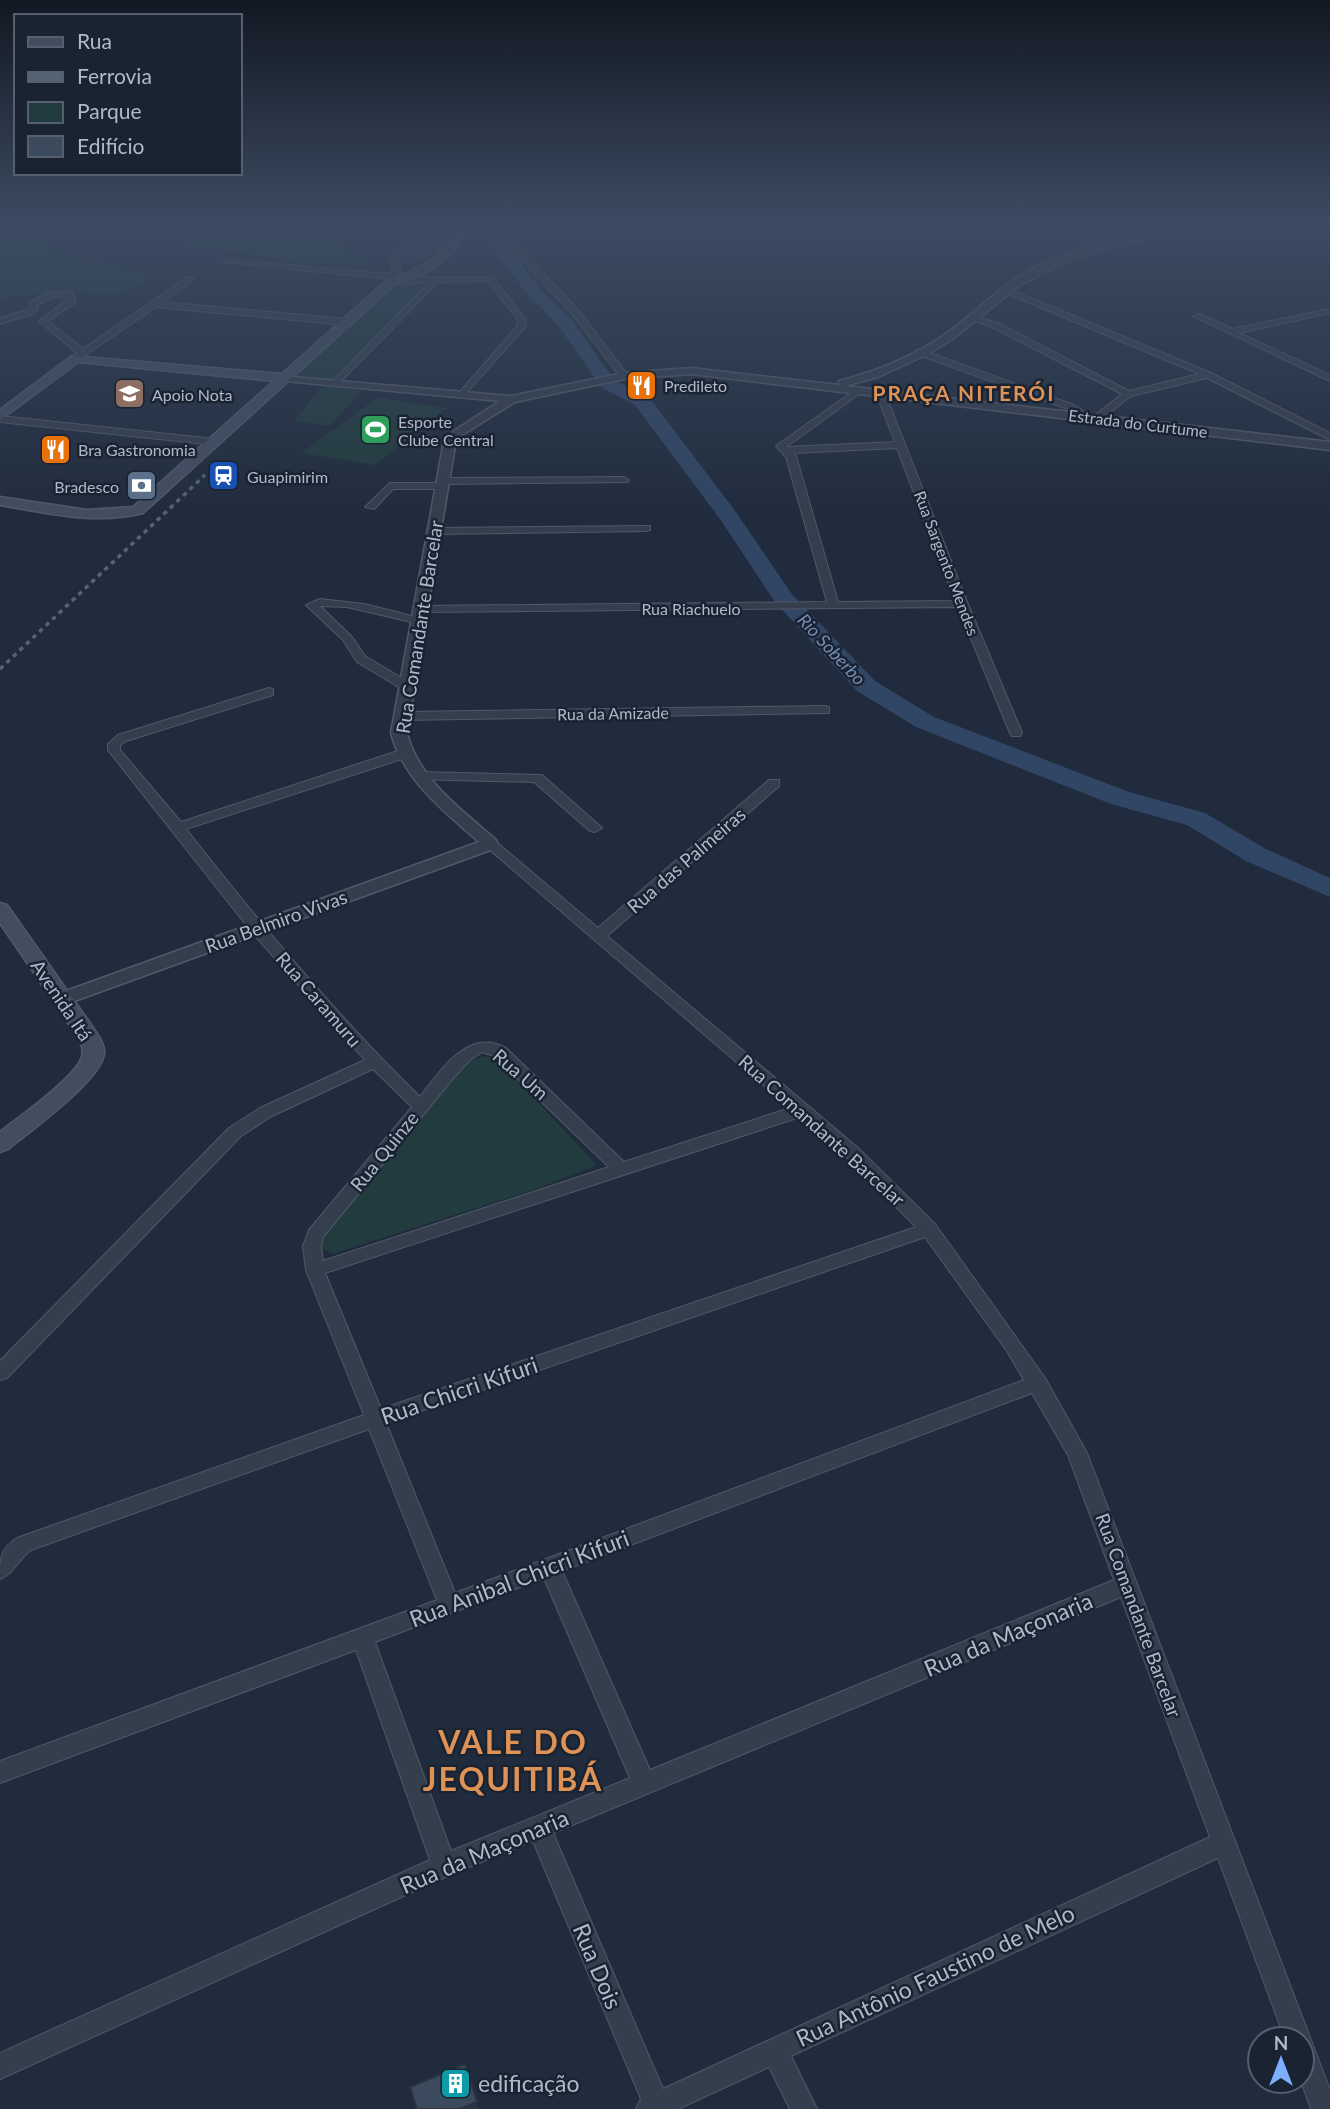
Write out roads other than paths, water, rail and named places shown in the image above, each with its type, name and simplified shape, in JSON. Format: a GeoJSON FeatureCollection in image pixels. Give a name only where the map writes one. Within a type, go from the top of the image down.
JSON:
{"type":"FeatureCollection","features":[{"type":"Feature","properties":{"kind":"main road"},"geometry":{"type":"LineString","coordinates":[[0,501],[96,514],[119,514],[138,510],[351,317]]}},
{"type":"Feature","properties":{"kind":"main road"},"geometry":{"type":"LineString","coordinates":[[0,418],[79,356],[285,378]]}},
{"type":"Feature","properties":{"kind":"main road","name":"Avenida Itá"},"geometry":{"type":"LineString","coordinates":[[0,1144],[80,1075],[91,1060],[94,1048],[87,1034],[1,913]]}},
{"type":"Feature","properties":{"kind":"street"},"geometry":{"type":"LineString","coordinates":[[48,317],[43,321],[79,356],[135,317]]}},
{"type":"Feature","properties":{"kind":"street"},"geometry":{"type":"LineString","coordinates":[[297,317],[346,322]]}},
{"type":"Feature","properties":{"kind":"street"},"geometry":{"type":"LineString","coordinates":[[336,383],[400,317]]}},
{"type":"Feature","properties":{"kind":"street"},"geometry":{"type":"LineString","coordinates":[[462,395],[522,325],[520,317]]}},
{"type":"Feature","properties":{"kind":"street"},"geometry":{"type":"LineString","coordinates":[[579,317],[618,377]]}},
{"type":"Feature","properties":{"kind":"street"},"geometry":{"type":"LineString","coordinates":[[841,386],[878,374],[951,334],[971,317]]}},
{"type":"Feature","properties":{"kind":"street"},"geometry":{"type":"LineString","coordinates":[[973,317],[995,325],[1128,394]]}},
{"type":"Feature","properties":{"kind":"street"},"geometry":{"type":"LineString","coordinates":[[1072,317],[1208,375],[1330,437]]}},
{"type":"Feature","properties":{"kind":"street"},"geometry":{"type":"LineString","coordinates":[[1200,317],[1330,379]]}},
{"type":"Feature","properties":{"kind":"street"},"geometry":{"type":"LineString","coordinates":[[1230,332],[1301,317]]}},
{"type":"Feature","properties":{"kind":"street"},"geometry":{"type":"LineString","coordinates":[[919,352],[1093,417],[1128,394],[1208,375]]}},
{"type":"Feature","properties":{"kind":"street","name":"Estrada do Curtume"},"geometry":{"type":"LineString","coordinates":[[511,398],[618,377],[691,371],[841,386],[1330,446]]}},
{"type":"Feature","properties":{"kind":"street"},"geometry":{"type":"LineString","coordinates":[[285,378],[511,398]]}},
{"type":"Feature","properties":{"kind":"street"},"geometry":{"type":"LineString","coordinates":[[782,450],[781,446],[789,439],[859,390]]}},
{"type":"Feature","properties":{"kind":"street","name":"Rua Sargento Mendes"},"geometry":{"type":"LineString","coordinates":[[881,393],[962,604],[1016,733]]}},
{"type":"Feature","properties":{"kind":"street","name":"Rua Comandante Barcelar"},"geometry":{"type":"LineString","coordinates":[[511,398],[452,438],[406,686],[399,733],[403,754],[420,776],[490,844],[869,1168],[929,1229],[1038,1383],[1077,1453],[1293,2025]]}},
{"type":"Feature","properties":{"kind":"street"},"geometry":{"type":"LineString","coordinates":[[0,418],[215,442]]}},
{"type":"Feature","properties":{"kind":"street"},"geometry":{"type":"LineString","coordinates":[[782,450],[902,445]]}},
{"type":"Feature","properties":{"kind":"street"},"geometry":{"type":"LineString","coordinates":[[782,450],[791,456],[834,607]]}},
{"type":"Feature","properties":{"kind":"street"},"geometry":{"type":"LineString","coordinates":[[370,507],[390,486],[624,480]]}},
{"type":"Feature","properties":{"kind":"street"},"geometry":{"type":"LineString","coordinates":[[434,531],[646,528]]}},
{"type":"Feature","properties":{"kind":"street","name":"Rua Riachuelo"},"geometry":{"type":"LineString","coordinates":[[406,686],[361,659],[348,639],[312,605],[320,601],[420,615],[962,604]]}},
{"type":"Feature","properties":{"kind":"street","name":"Rua Caramuru"},"geometry":{"type":"LineString","coordinates":[[0,1373],[235,1132],[266,1112],[375,1062],[256,928],[178,827],[120,759],[114,744],[122,738],[270,692]]}},
{"type":"Feature","properties":{"kind":"street","name":"Rua da Amizade"},"geometry":{"type":"LineString","coordinates":[[402,716],[824,710]]}},
{"type":"Feature","properties":{"kind":"street"},"geometry":{"type":"LineString","coordinates":[[178,827],[403,754]]}},
{"type":"Feature","properties":{"kind":"street"},"geometry":{"type":"LineString","coordinates":[[420,776],[537,778],[595,828]]}},
{"type":"Feature","properties":{"kind":"street","name":"Rua das Palmeiras"},"geometry":{"type":"LineString","coordinates":[[597,936],[774,783]]}},
{"type":"Feature","properties":{"kind":"street","name":"Rua Belmiro Vivas"},"geometry":{"type":"LineString","coordinates":[[62,999],[490,844]]}},
{"type":"Feature","properties":{"kind":"street","name":"Rua Um"},"geometry":{"type":"LineString","coordinates":[[421,1107],[468,1053],[480,1046],[491,1047],[500,1052],[620,1168]]}},
{"type":"Feature","properties":{"kind":"street","name":"Rua Quinze"},"geometry":{"type":"LineString","coordinates":[[315,1270],[312,1246],[315,1235],[421,1107],[375,1062]]}},
{"type":"Feature","properties":{"kind":"street"},"geometry":{"type":"LineString","coordinates":[[449,1604],[315,1270],[802,1110]]}},
{"type":"Feature","properties":{"kind":"street","name":"Rua Chicri Kifuri"},"geometry":{"type":"LineString","coordinates":[[0,1570],[14,1550],[24,1544],[375,1419],[929,1229]]}},
{"type":"Feature","properties":{"kind":"street","name":"Rua Anibal Chicri Kifuri"},"geometry":{"type":"LineString","coordinates":[[0,1772],[363,1639],[549,1565],[1038,1383]]}},
{"type":"Feature","properties":{"kind":"street"},"geometry":{"type":"LineString","coordinates":[[549,1565],[645,1784]]}},
{"type":"Feature","properties":{"kind":"street","name":"Rua da Maçonaria"},"geometry":{"type":"LineString","coordinates":[[0,2066],[444,1866],[1128,1584]]}},
{"type":"Feature","properties":{"kind":"street"},"geometry":{"type":"LineString","coordinates":[[363,1639],[444,1866]]}},
{"type":"Feature","properties":{"kind":"street","name":"Rua Dois"},"geometry":{"type":"LineString","coordinates":[[539,1828],[653,2107]]}},
{"type":"Feature","properties":{"kind":"street","name":"Rua Antônio Faustino de Melo"},"geometry":{"type":"LineString","coordinates":[[653,2107],[1223,1843]]}},
{"type":"Feature","properties":{"kind":"street"},"geometry":{"type":"LineString","coordinates":[[774,2049],[804,2109]]}},
{"type":"Feature","properties":{"kind":"street"},"geometry":{"type":"LineString","coordinates":[[1316,2088],[1324,2109]]}},
{"type":"Feature","properties":{"kind":"waterway","name":"Rio Soberbo"},"geometry":{"type":"LineString","coordinates":[[560,317],[608,384],[642,401],[729,516],[783,597],[866,686],[925,722],[1120,798],[1196,819],[1256,855],[1330,889]]}},
{"type":"Feature","properties":{"kind":"railway"},"geometry":{"type":"LineString","coordinates":[[0,669],[205,475]]}},
{"type":"Feature","properties":{"kind":"place","name":"Predileto"},"geometry":{"type":"Point","coordinates":[641,385]}},
{"type":"Feature","properties":{"kind":"place","name":"Apoio Nota"},"geometry":{"type":"Point","coordinates":[129,394]}},
{"type":"Feature","properties":{"kind":"place","name":"Esporte Clube Central"},"geometry":{"type":"Point","coordinates":[375,430]}},
{"type":"Feature","properties":{"kind":"place","name":"Bra Gastronomia"},"geometry":{"type":"Point","coordinates":[55,449]}},
{"type":"Feature","properties":{"kind":"place","name":"Guapimirim"},"geometry":{"type":"Point","coordinates":[224,476]}},
{"type":"Feature","properties":{"kind":"place","name":"Bradesco"},"geometry":{"type":"Point","coordinates":[142,486]}},
{"type":"Feature","properties":{"kind":"place","name":"edificação"},"geometry":{"type":"Point","coordinates":[455,2083]}},
{"type":"Feature","properties":{"kind":"district","name":"PRAÇA NITERÓI"},"geometry":{"type":"Point","coordinates":[964,392]}},
{"type":"Feature","properties":{"kind":"district","name":"VALE DO JEQUITIBÁ"},"geometry":{"type":"Point","coordinates":[513,1760]}}]}
